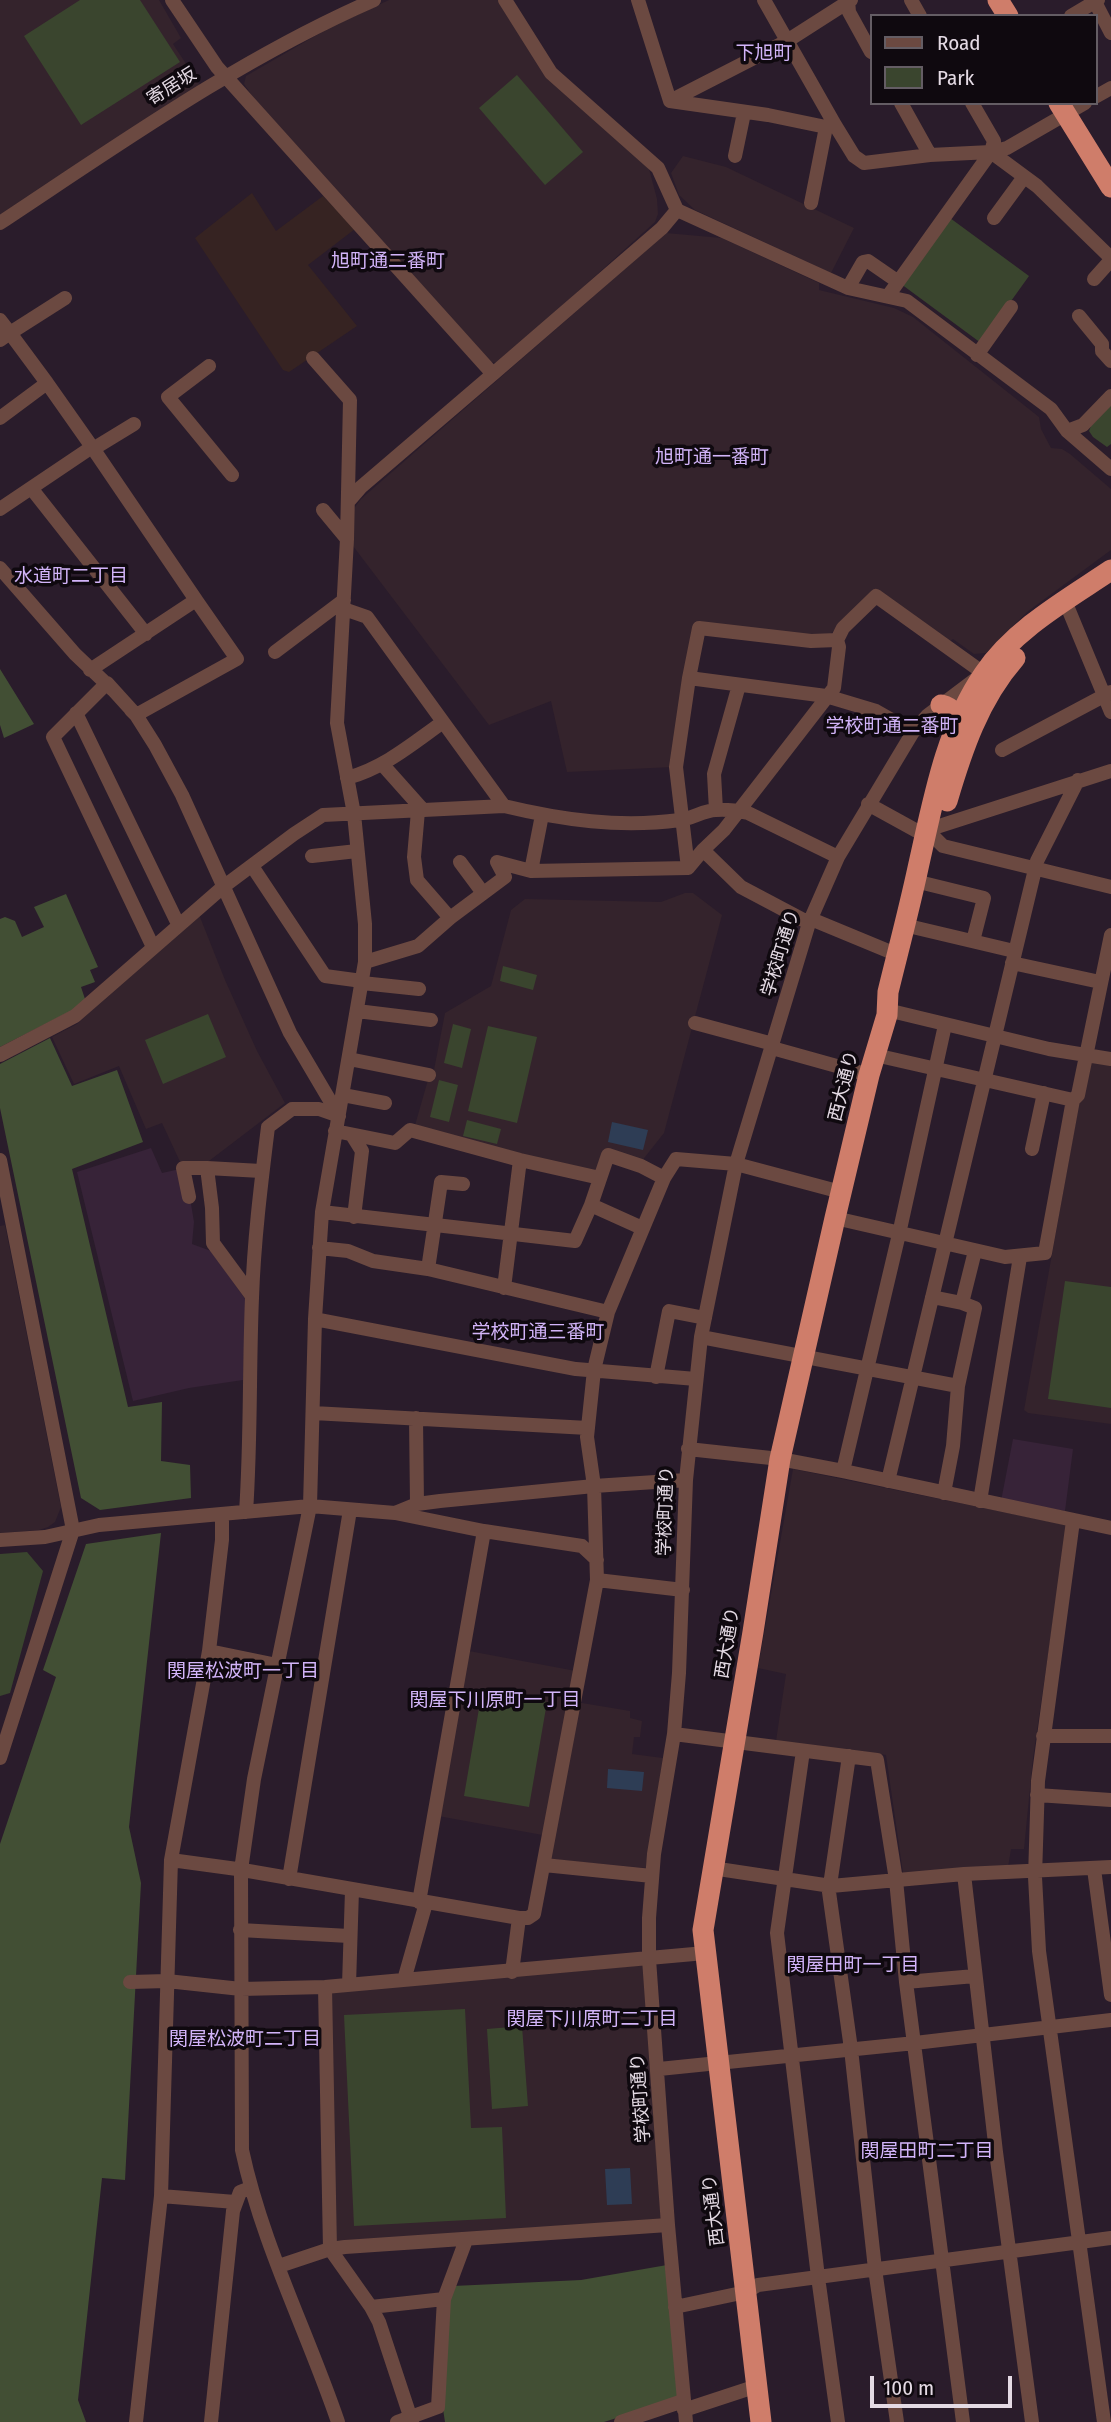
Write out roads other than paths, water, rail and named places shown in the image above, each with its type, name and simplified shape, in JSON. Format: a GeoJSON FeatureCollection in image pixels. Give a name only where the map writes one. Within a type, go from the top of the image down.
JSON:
{"type":"FeatureCollection","features":[{"type":"Feature","properties":{"kind":"highway"},"geometry":{"type":"LineString","coordinates":[[1063,109],[1111,187]]}},
{"type":"Feature","properties":{"kind":"highway","name":"西大通り"},"geometry":{"type":"LineString","coordinates":[[933,831],[939,778],[957,724],[1025,632],[1111,570]]}},
{"type":"Feature","properties":{"kind":"highway","name":"西大通り"},"geometry":{"type":"LineString","coordinates":[[761,2422],[703,1930],[780,1460],[802,1356],[887,1010],[888,992],[915,881],[990,678]]}},
{"type":"Feature","properties":{"kind":"highway"},"geometry":{"type":"LineString","coordinates":[[942,705],[953,710],[957,716],[957,724]]}},
{"type":"Feature","properties":{"kind":"street"},"geometry":{"type":"LineString","coordinates":[[172,0],[217,67],[493,374]]}},
{"type":"Feature","properties":{"kind":"street","name":"寄居坂"},"geometry":{"type":"LineString","coordinates":[[0,223],[226,77],[319,24],[374,0]]}},
{"type":"Feature","properties":{"kind":"street"},"geometry":{"type":"LineString","coordinates":[[505,0],[551,74],[658,168],[677,210],[848,288],[908,301],[1051,409],[1067,431],[1111,469]]}},
{"type":"Feature","properties":{"kind":"street"},"geometry":{"type":"LineString","coordinates":[[638,0],[670,101]]}},
{"type":"Feature","properties":{"kind":"street"},"geometry":{"type":"LineString","coordinates":[[764,0],[830,126],[854,156],[864,163],[930,155],[991,152],[1007,148],[1063,109]]}},
{"type":"Feature","properties":{"kind":"street"},"geometry":{"type":"LineString","coordinates":[[670,101],[787,41],[849,1]]}},
{"type":"Feature","properties":{"kind":"street"},"geometry":{"type":"LineString","coordinates":[[849,1],[849,12],[870,50]]}},
{"type":"Feature","properties":{"kind":"street"},"geometry":{"type":"LineString","coordinates":[[1074,14],[1096,1],[1111,33]]}},
{"type":"Feature","properties":{"kind":"street"},"geometry":{"type":"LineString","coordinates":[[670,101],[744,113],[768,114],[830,126]]}},
{"type":"Feature","properties":{"kind":"street"},"geometry":{"type":"LineString","coordinates":[[902,105],[930,155]]}},
{"type":"Feature","properties":{"kind":"street"},"geometry":{"type":"LineString","coordinates":[[888,296],[991,152],[994,141],[973,105]]}},
{"type":"Feature","properties":{"kind":"street"},"geometry":{"type":"LineString","coordinates":[[735,156],[744,113]]}},
{"type":"Feature","properties":{"kind":"street"},"geometry":{"type":"LineString","coordinates":[[811,203],[830,126]]}},
{"type":"Feature","properties":{"kind":"street"},"geometry":{"type":"LineString","coordinates":[[991,152],[1037,186],[1111,259],[1094,279]]}},
{"type":"Feature","properties":{"kind":"street"},"geometry":{"type":"LineString","coordinates":[[994,218],[1024,177]]}},
{"type":"Feature","properties":{"kind":"street"},"geometry":{"type":"LineString","coordinates":[[348,502],[361,487],[662,228],[677,210]]}},
{"type":"Feature","properties":{"kind":"street"},"geometry":{"type":"LineString","coordinates":[[848,288],[863,262],[868,261],[897,281]]}},
{"type":"Feature","properties":{"kind":"street"},"geometry":{"type":"LineString","coordinates":[[5,336],[65,298]]}},
{"type":"Feature","properties":{"kind":"street"},"geometry":{"type":"LineString","coordinates":[[977,355],[1011,307]]}},
{"type":"Feature","properties":{"kind":"street"},"geometry":{"type":"LineString","coordinates":[[1079,316],[1102,344],[1102,351],[1111,361]]}},
{"type":"Feature","properties":{"kind":"street"},"geometry":{"type":"LineString","coordinates":[[0,320],[5,336],[47,383],[237,659],[136,715]]}},
{"type":"Feature","properties":{"kind":"street"},"geometry":{"type":"LineString","coordinates":[[313,358],[350,400],[347,539],[337,723],[354,814],[365,924],[365,962],[322,1212],[315,1319],[310,1506],[254,1779],[241,1870],[242,2150],[250,2188],[318,2362],[338,2422]]}},
{"type":"Feature","properties":{"kind":"street"},"geometry":{"type":"LineString","coordinates":[[209,366],[168,397],[232,475]]}},
{"type":"Feature","properties":{"kind":"street"},"geometry":{"type":"LineString","coordinates":[[0,418],[47,383]]}},
{"type":"Feature","properties":{"kind":"street"},"geometry":{"type":"LineString","coordinates":[[1067,431],[1083,425],[1111,396]]}},
{"type":"Feature","properties":{"kind":"street"},"geometry":{"type":"LineString","coordinates":[[0,509],[134,424]]}},
{"type":"Feature","properties":{"kind":"street"},"geometry":{"type":"LineString","coordinates":[[31,488],[146,634]]}},
{"type":"Feature","properties":{"kind":"street"},"geometry":{"type":"LineString","coordinates":[[323,510],[347,539]]}},
{"type":"Feature","properties":{"kind":"street"},"geometry":{"type":"LineString","coordinates":[[0,568],[90,670],[107,683],[136,715],[155,745],[182,795],[290,1033],[340,1116]]}},
{"type":"Feature","properties":{"kind":"street"},"geometry":{"type":"LineString","coordinates":[[365,962],[418,946],[505,877],[497,862],[531,871],[688,868],[724,830],[834,688],[839,647],[837,640],[843,628],[876,596],[990,678]]}},
{"type":"Feature","properties":{"kind":"street"},"geometry":{"type":"LineString","coordinates":[[90,670],[196,600]]}},
{"type":"Feature","properties":{"kind":"street"},"geometry":{"type":"LineString","coordinates":[[1065,601],[1108,693],[1111,712]]}},
{"type":"Feature","properties":{"kind":"street"},"geometry":{"type":"LineString","coordinates":[[275,652],[344,605]]}},
{"type":"Feature","properties":{"kind":"street"},"geometry":{"type":"LineString","coordinates":[[344,605],[368,617],[504,806]]}},
{"type":"Feature","properties":{"kind":"street"},"geometry":{"type":"LineString","coordinates":[[688,868],[676,767],[699,628],[811,641],[837,640]]}},
{"type":"Feature","properties":{"kind":"street"},"geometry":{"type":"LineString","coordinates":[[689,678],[826,696],[876,711],[913,732]]}},
{"type":"Feature","properties":{"kind":"street","name":"学校町通り"},"geometry":{"type":"LineString","coordinates":[[684,2411],[649,1959],[649,1919],[652,1876],[674,1734],[680,1673],[686,1480],[701,1337],[736,1164],[810,921],[838,857],[913,732],[942,705],[990,678]]}},
{"type":"Feature","properties":{"kind":"street"},"geometry":{"type":"LineString","coordinates":[[107,683],[53,737],[153,947]]}},
{"type":"Feature","properties":{"kind":"street"},"geometry":{"type":"LineString","coordinates":[[716,810],[714,774],[739,685]]}},
{"type":"Feature","properties":{"kind":"street"},"geometry":{"type":"LineString","coordinates":[[1002,750],[1108,693]]}},
{"type":"Feature","properties":{"kind":"street"},"geometry":{"type":"LineString","coordinates":[[76,713],[178,924]]}},
{"type":"Feature","properties":{"kind":"street"},"geometry":{"type":"LineString","coordinates":[[347,778],[371,771],[443,723]]}},
{"type":"Feature","properties":{"kind":"street"},"geometry":{"type":"LineString","coordinates":[[382,764],[421,811],[414,857],[417,880],[450,918]]}},
{"type":"Feature","properties":{"kind":"street"},"geometry":{"type":"LineString","coordinates":[[868,804],[917,831],[933,831],[1111,771]]}},
{"type":"Feature","properties":{"kind":"street"},"geometry":{"type":"LineString","coordinates":[[888,1481],[1037,861],[1078,780]]}},
{"type":"Feature","properties":{"kind":"street"},"geometry":{"type":"LineString","coordinates":[[0,1055],[75,1016],[223,887],[323,815],[504,806],[542,816],[599,824],[681,820],[716,810],[739,811],[838,857]]}},
{"type":"Feature","properties":{"kind":"street"},"geometry":{"type":"LineString","coordinates":[[531,871],[542,816]]}},
{"type":"Feature","properties":{"kind":"street"},"geometry":{"type":"LineString","coordinates":[[933,831],[943,846],[1111,887]]}},
{"type":"Feature","properties":{"kind":"street"},"geometry":{"type":"LineString","coordinates":[[703,850],[741,887],[810,921],[898,955]]}},
{"type":"Feature","properties":{"kind":"street"},"geometry":{"type":"LineString","coordinates":[[312,856],[357,851]]}},
{"type":"Feature","properties":{"kind":"street"},"geometry":{"type":"LineString","coordinates":[[460,862],[483,893]]}},
{"type":"Feature","properties":{"kind":"street"},"geometry":{"type":"LineString","coordinates":[[252,866],[325,975],[419,989]]}},
{"type":"Feature","properties":{"kind":"street"},"geometry":{"type":"LineString","coordinates":[[915,881],[984,898],[973,942]]}},
{"type":"Feature","properties":{"kind":"street"},"geometry":{"type":"LineString","coordinates":[[904,925],[973,942],[1013,957],[1100,982]]}},
{"type":"Feature","properties":{"kind":"street"},"geometry":{"type":"LineString","coordinates":[[835,1218],[1005,1257],[1045,1253],[1073,1100],[1078,1096],[1111,935]]}},
{"type":"Feature","properties":{"kind":"street"},"geometry":{"type":"LineString","coordinates":[[887,1010],[995,1036],[1111,1059]]}},
{"type":"Feature","properties":{"kind":"street"},"geometry":{"type":"LineString","coordinates":[[357,1011],[431,1020]]}},
{"type":"Feature","properties":{"kind":"street"},"geometry":{"type":"LineString","coordinates":[[695,1023],[772,1046],[872,1065],[935,1069],[1073,1100]]}},
{"type":"Feature","properties":{"kind":"street"},"geometry":{"type":"LineString","coordinates":[[844,1471],[945,1025]]}},
{"type":"Feature","properties":{"kind":"street"},"geometry":{"type":"LineString","coordinates":[[349,1059],[429,1075]]}},
{"type":"Feature","properties":{"kind":"street"},"geometry":{"type":"LineString","coordinates":[[1032,1149],[1044,1093]]}},
{"type":"Feature","properties":{"kind":"street"},"geometry":{"type":"LineString","coordinates":[[343,1095],[386,1103]]}},
{"type":"Feature","properties":{"kind":"street"},"geometry":{"type":"LineString","coordinates":[[246,1512],[251,1440],[248,1411],[252,1296],[261,1171],[268,1127],[292,1109],[318,1109],[340,1116]]}},
{"type":"Feature","properties":{"kind":"street"},"geometry":{"type":"LineString","coordinates":[[335,1131],[395,1143],[410,1130],[520,1160],[600,1178]]}},
{"type":"Feature","properties":{"kind":"street"},"geometry":{"type":"LineString","coordinates":[[352,1135],[362,1151],[354,1217]]}},
{"type":"Feature","properties":{"kind":"street"},"geometry":{"type":"LineString","coordinates":[[322,1212],[575,1241],[608,1155],[642,1166],[664,1178]]}},
{"type":"Feature","properties":{"kind":"street"},"geometry":{"type":"LineString","coordinates":[[172,1860],[519,1918],[528,1918],[534,1914],[597,1580],[594,1486],[588,1428],[594,1370],[608,1312],[642,1228],[664,1178],[676,1159],[736,1164],[841,1192]]}},
{"type":"Feature","properties":{"kind":"street"},"geometry":{"type":"LineString","coordinates":[[0,1160],[73,1530],[0,1758]]}},
{"type":"Feature","properties":{"kind":"street"},"geometry":{"type":"LineString","coordinates":[[504,1288],[520,1160]]}},
{"type":"Feature","properties":{"kind":"street"},"geometry":{"type":"LineString","coordinates":[[189,1197],[183,1168],[261,1171]]}},
{"type":"Feature","properties":{"kind":"street"},"geometry":{"type":"LineString","coordinates":[[207,1168],[213,1244],[252,1296]]}},
{"type":"Feature","properties":{"kind":"street"},"geometry":{"type":"LineString","coordinates":[[428,1269],[441,1182],[463,1184]]}},
{"type":"Feature","properties":{"kind":"street"},"geometry":{"type":"LineString","coordinates":[[591,1205],[642,1228]]}},
{"type":"Feature","properties":{"kind":"street"},"geometry":{"type":"LineString","coordinates":[[319,1248],[348,1251],[373,1261],[428,1269],[608,1312]]}},
{"type":"Feature","properties":{"kind":"street"},"geometry":{"type":"LineString","coordinates":[[962,1303],[975,1251]]}},
{"type":"Feature","properties":{"kind":"street"},"geometry":{"type":"LineString","coordinates":[[980,1501],[1020,1256]]}},
{"type":"Feature","properties":{"kind":"street"},"geometry":{"type":"LineString","coordinates":[[932,1297],[975,1308],[958,1386],[953,1446],[944,1493]]}},
{"type":"Feature","properties":{"kind":"street"},"geometry":{"type":"LineString","coordinates":[[656,1377],[669,1311],[705,1318]]}},
{"type":"Feature","properties":{"kind":"street"},"geometry":{"type":"LineString","coordinates":[[315,1319],[508,1357],[594,1370],[696,1379]]}},
{"type":"Feature","properties":{"kind":"street"},"geometry":{"type":"LineString","coordinates":[[701,1337],[958,1386]]}},
{"type":"Feature","properties":{"kind":"street"},"geometry":{"type":"LineString","coordinates":[[313,1413],[588,1428]]}},
{"type":"Feature","properties":{"kind":"street"},"geometry":{"type":"LineString","coordinates":[[416,1419],[417,1504]]}},
{"type":"Feature","properties":{"kind":"street"},"geometry":{"type":"LineString","coordinates":[[688,1449],[844,1471],[1111,1528]]}},
{"type":"Feature","properties":{"kind":"street"},"geometry":{"type":"LineString","coordinates":[[395,1513],[417,1504],[594,1486],[686,1480]]}},
{"type":"Feature","properties":{"kind":"street"},"geometry":{"type":"LineString","coordinates":[[0,1540],[45,1537],[99,1525],[310,1506],[395,1513],[484,1531],[582,1546],[597,1559]]}},
{"type":"Feature","properties":{"kind":"street"},"geometry":{"type":"LineString","coordinates":[[289,1879],[350,1510]]}},
{"type":"Feature","properties":{"kind":"street"},"geometry":{"type":"LineString","coordinates":[[136,2422],[161,2196],[172,1860],[209,1651],[222,1540],[222,1515]]}},
{"type":"Feature","properties":{"kind":"street"},"geometry":{"type":"LineString","coordinates":[[1073,1521],[1043,1736],[1037,1795],[1035,1871],[1039,1951],[1104,2422]]}},
{"type":"Feature","properties":{"kind":"street"},"geometry":{"type":"LineString","coordinates":[[404,1979],[422,1902],[484,1531]]}},
{"type":"Feature","properties":{"kind":"street"},"geometry":{"type":"LineString","coordinates":[[597,1580],[683,1590]]}},
{"type":"Feature","properties":{"kind":"street"},"geometry":{"type":"LineString","coordinates":[[209,1651],[277,1665]]}},
{"type":"Feature","properties":{"kind":"street"},"geometry":{"type":"LineString","coordinates":[[674,1734],[877,1760],[896,1880],[906,1982],[964,2422]]}},
{"type":"Feature","properties":{"kind":"street"},"geometry":{"type":"LineString","coordinates":[[1043,1736],[1111,1736]]}},
{"type":"Feature","properties":{"kind":"street"},"geometry":{"type":"LineString","coordinates":[[803,1751],[777,1933],[838,2422]]}},
{"type":"Feature","properties":{"kind":"street"},"geometry":{"type":"LineString","coordinates":[[849,1756],[829,1892],[851,2049],[875,2269],[897,2422]]}},
{"type":"Feature","properties":{"kind":"street"},"geometry":{"type":"LineString","coordinates":[[1037,1795],[1111,1800]]}},
{"type":"Feature","properties":{"kind":"street"},"geometry":{"type":"LineString","coordinates":[[544,1865],[652,1876]]}},
{"type":"Feature","properties":{"kind":"street"},"geometry":{"type":"LineString","coordinates":[[712,1868],[831,1886],[964,1874],[1111,1867]]}},
{"type":"Feature","properties":{"kind":"street"},"geometry":{"type":"LineString","coordinates":[[1094,1869],[1111,1995]]}},
{"type":"Feature","properties":{"kind":"street"},"geometry":{"type":"LineString","coordinates":[[964,1874],[1008,2251],[1032,2422]]}},
{"type":"Feature","properties":{"kind":"street"},"geometry":{"type":"LineString","coordinates":[[349,1985],[352,1890]]}},
{"type":"Feature","properties":{"kind":"street"},"geometry":{"type":"LineString","coordinates":[[512,1972],[519,1918]]}},
{"type":"Feature","properties":{"kind":"street"},"geometry":{"type":"LineString","coordinates":[[240,1930],[349,1937]]}},
{"type":"Feature","properties":{"kind":"street"},"geometry":{"type":"LineString","coordinates":[[130,1982],[167,1981],[241,1989],[325,1987],[705,1953]]}},
{"type":"Feature","properties":{"kind":"street"},"geometry":{"type":"LineString","coordinates":[[906,1982],[975,1976]]}},
{"type":"Feature","properties":{"kind":"street"},"geometry":{"type":"LineString","coordinates":[[325,1987],[330,2249],[379,2322],[407,2421],[439,2407],[444,2299],[466,2240]]}},
{"type":"Feature","properties":{"kind":"street"},"geometry":{"type":"LineString","coordinates":[[659,2068],[915,2043],[1111,2020]]}},
{"type":"Feature","properties":{"kind":"street"},"geometry":{"type":"LineString","coordinates":[[211,2422],[235,2202],[240,2193],[250,2188]]}},
{"type":"Feature","properties":{"kind":"street"},"geometry":{"type":"LineString","coordinates":[[161,2196],[235,2202]]}},
{"type":"Feature","properties":{"kind":"street"},"geometry":{"type":"LineString","coordinates":[[279,2266],[330,2249],[668,2225]]}},
{"type":"Feature","properties":{"kind":"street"},"geometry":{"type":"LineString","coordinates":[[676,2307],[746,2292],[758,2285],[1111,2238]]}},
{"type":"Feature","properties":{"kind":"street"},"geometry":{"type":"LineString","coordinates":[[371,2307],[444,2299]]}},
{"type":"Feature","properties":{"kind":"street"},"geometry":{"type":"LineString","coordinates":[[621,2422],[684,2411],[757,2386]]}},
{"type":"Feature","properties":{"kind":"water"},"geometry":{"type":"Polygon","coordinates":[[[612,1122],[648,1130],[643,1150],[608,1142],[612,1122]]]}},
{"type":"Feature","properties":{"kind":"water"},"geometry":{"type":"Polygon","coordinates":[[[608,1769],[644,1772],[642,1791],[607,1788],[608,1769]]]}},
{"type":"Feature","properties":{"kind":"water"},"geometry":{"type":"Polygon","coordinates":[[[630,2168],[632,2204],[607,2205],[605,2169],[630,2168]]]}},
{"type":"Feature","properties":{"kind":"district","name":"下旭町"},"geometry":{"type":"Point","coordinates":[764,54]}},
{"type":"Feature","properties":{"kind":"district","name":"旭町通二番町"},"geometry":{"type":"Point","coordinates":[388,262]}},
{"type":"Feature","properties":{"kind":"district","name":"旭町通一番町"},"geometry":{"type":"Point","coordinates":[712,458]}},
{"type":"Feature","properties":{"kind":"district","name":"水道町二丁目"},"geometry":{"type":"Point","coordinates":[71,577]}},
{"type":"Feature","properties":{"kind":"district","name":"学校町通二番町"},"geometry":{"type":"Point","coordinates":[892,727]}},
{"type":"Feature","properties":{"kind":"district","name":"学校町通三番町"},"geometry":{"type":"Point","coordinates":[538,1333]}},
{"type":"Feature","properties":{"kind":"district","name":"関屋松波町一丁目"},"geometry":{"type":"Point","coordinates":[243,1672]}},
{"type":"Feature","properties":{"kind":"district","name":"関屋下川原町一丁目"},"geometry":{"type":"Point","coordinates":[495,1701]}},
{"type":"Feature","properties":{"kind":"district","name":"関屋田町一丁目"},"geometry":{"type":"Point","coordinates":[853,1966]}},
{"type":"Feature","properties":{"kind":"district","name":"関屋下川原町二丁目"},"geometry":{"type":"Point","coordinates":[592,2020]}},
{"type":"Feature","properties":{"kind":"district","name":"関屋松波町二丁目"},"geometry":{"type":"Point","coordinates":[245,2040]}},
{"type":"Feature","properties":{"kind":"district","name":"関屋田町二丁目"},"geometry":{"type":"Point","coordinates":[927,2152]}}]}
